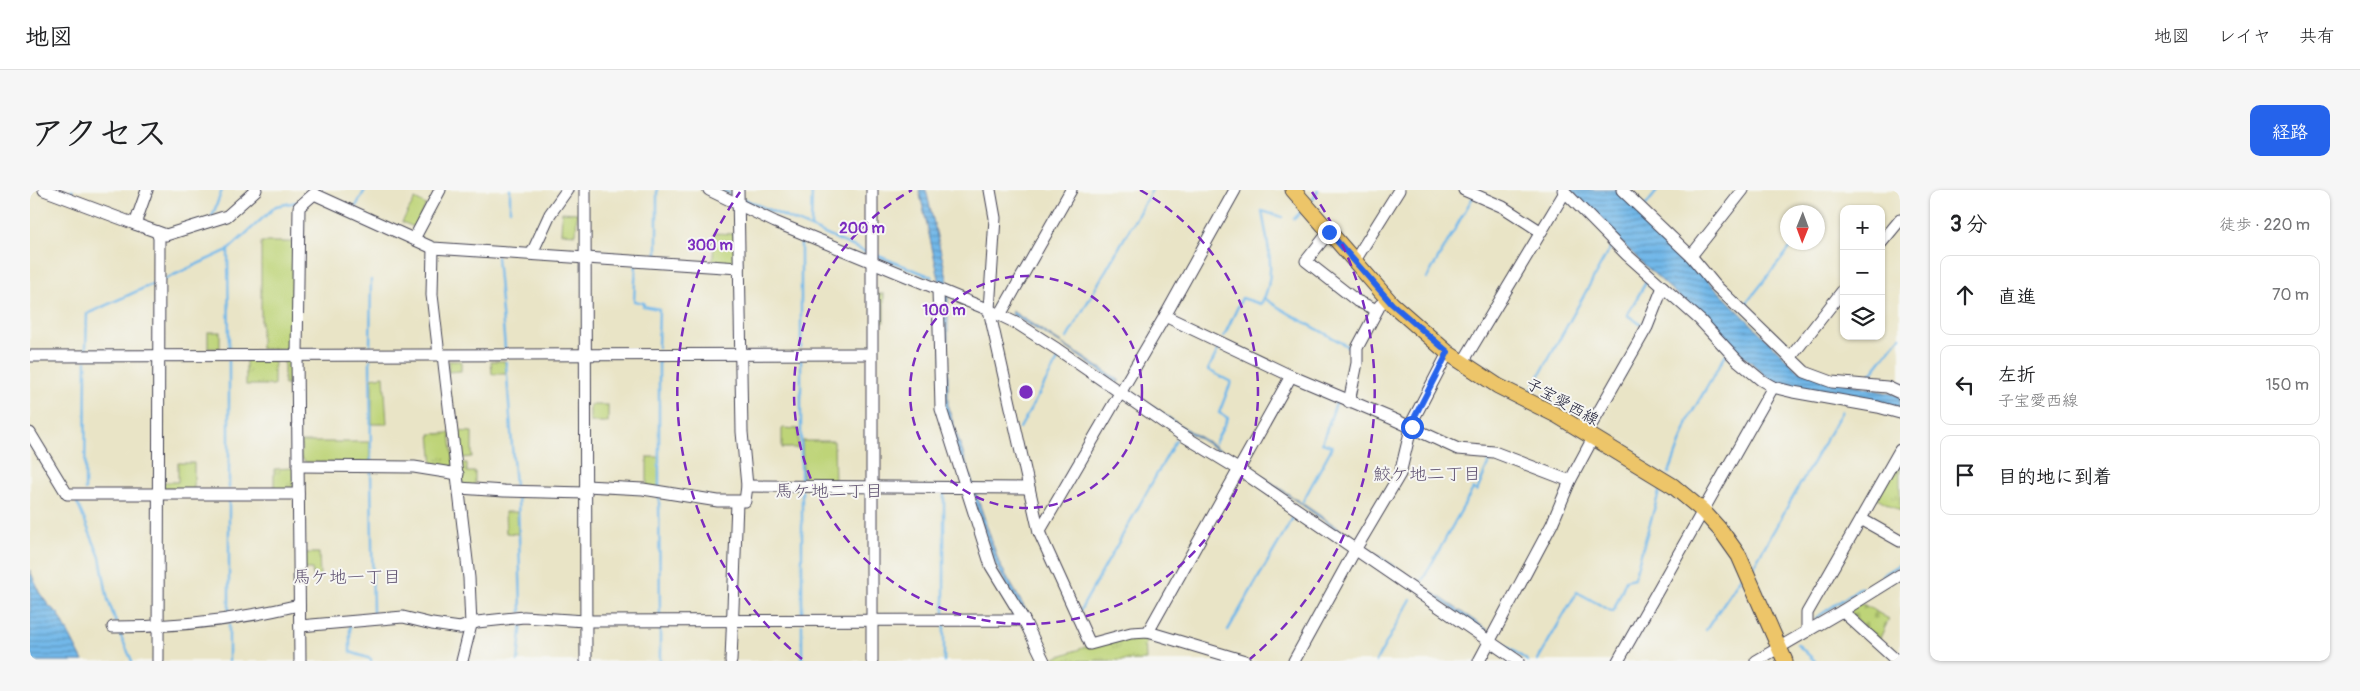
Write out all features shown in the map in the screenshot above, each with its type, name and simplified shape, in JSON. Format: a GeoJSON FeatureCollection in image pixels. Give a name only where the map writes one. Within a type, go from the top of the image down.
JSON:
{"type":"FeatureCollection","features":[{"type":"Feature","properties":{"kind":"main road","name":"子宝愛西線"},"geometry":{"type":"LineString","coordinates":[[1293,190],[1354,262],[1425,335],[1498,386],[1558,416],[1673,486],[1704,511],[1739,556],[1785,661]]}},
{"type":"Feature","properties":{"kind":"street"},"geometry":{"type":"LineString","coordinates":[[44,190],[166,235],[227,216],[256,190]]}},
{"type":"Feature","properties":{"kind":"street"},"geometry":{"type":"LineString","coordinates":[[135,224],[147,190]]}},
{"type":"Feature","properties":{"kind":"street"},"geometry":{"type":"LineString","coordinates":[[414,239],[440,190]]}},
{"type":"Feature","properties":{"kind":"street"},"geometry":{"type":"LineString","coordinates":[[532,254],[550,214],[567,190]]}},
{"type":"Feature","properties":{"kind":"street"},"geometry":{"type":"LineString","coordinates":[[585,190],[586,661]]}},
{"type":"Feature","properties":{"kind":"street"},"geometry":{"type":"LineString","coordinates":[[709,190],[871,262],[1000,315],[1057,349],[1518,661]]}},
{"type":"Feature","properties":{"kind":"street"},"geometry":{"type":"LineString","coordinates":[[459,488],[504,492],[644,489],[718,501],[745,502],[747,486],[742,432],[738,190]]}},
{"type":"Feature","properties":{"kind":"street"},"geometry":{"type":"LineString","coordinates":[[872,190],[872,661]]}},
{"type":"Feature","properties":{"kind":"street"},"geometry":{"type":"LineString","coordinates":[[990,190],[995,218],[989,310],[1039,532],[1090,644],[1132,633],[1148,632],[1245,661]]}},
{"type":"Feature","properties":{"kind":"street"},"geometry":{"type":"LineString","coordinates":[[1000,315],[1071,190]]}},
{"type":"Feature","properties":{"kind":"street"},"geometry":{"type":"LineString","coordinates":[[1039,532],[1165,316],[1235,190]]}},
{"type":"Feature","properties":{"kind":"street"},"geometry":{"type":"LineString","coordinates":[[1354,262],[1399,190]]}},
{"type":"Feature","properties":{"kind":"street"},"geometry":{"type":"LineString","coordinates":[[1464,190],[1504,207],[1540,232]]}},
{"type":"Feature","properties":{"kind":"street"},"geometry":{"type":"LineString","coordinates":[[1622,190],[1691,256],[1716,285],[1805,372],[1816,377],[1851,385],[1887,387],[1900,393]]}},
{"type":"Feature","properties":{"kind":"street"},"geometry":{"type":"LineString","coordinates":[[1691,256],[1743,190]]}},
{"type":"Feature","properties":{"kind":"street"},"geometry":{"type":"LineString","coordinates":[[1463,362],[1564,191],[1627,255],[1700,320],[1737,360],[1761,380],[1773,387],[1884,408],[1900,413]]}},
{"type":"Feature","properties":{"kind":"street"},"geometry":{"type":"LineString","coordinates":[[300,661],[297,355],[299,207],[316,192],[433,248],[739,268]]}},
{"type":"Feature","properties":{"kind":"street"},"geometry":{"type":"LineString","coordinates":[[1885,238],[1900,220]]}},
{"type":"Feature","properties":{"kind":"street"},"geometry":{"type":"LineString","coordinates":[[157,232],[160,238],[158,661]]}},
{"type":"Feature","properties":{"kind":"street"},"geometry":{"type":"LineString","coordinates":[[1329,232],[1306,261],[1357,301],[1377,310]]}},
{"type":"Feature","properties":{"kind":"street"},"geometry":{"type":"LineString","coordinates":[[433,248],[432,295],[458,474],[469,578],[471,625],[462,661]]}},
{"type":"Feature","properties":{"kind":"street"},"geometry":{"type":"LineString","coordinates":[[1479,661],[1552,524],[1590,436],[1647,327],[1663,287]]}},
{"type":"Feature","properties":{"kind":"street"},"geometry":{"type":"LineString","coordinates":[[938,289],[940,409],[970,487],[992,566],[1024,620],[1044,661]]}},
{"type":"Feature","properties":{"kind":"street"},"geometry":{"type":"LineString","coordinates":[[1790,358],[1840,294]]}},
{"type":"Feature","properties":{"kind":"street"},"geometry":{"type":"LineString","coordinates":[[1350,402],[1357,362],[1357,348],[1385,296]]}},
{"type":"Feature","properties":{"kind":"street"},"geometry":{"type":"LineString","coordinates":[[1165,316],[1291,376],[1412,427],[1458,450],[1494,452],[1570,481]]}},
{"type":"Feature","properties":{"kind":"street"},"geometry":{"type":"LineString","coordinates":[[1294,661],[1355,550],[1400,474],[1413,420],[1448,352]]}},
{"type":"Feature","properties":{"kind":"street"},"geometry":{"type":"LineString","coordinates":[[30,356],[871,354]]}},
{"type":"Feature","properties":{"kind":"street"},"geometry":{"type":"LineString","coordinates":[[1148,632],[1291,376]]}},
{"type":"Feature","properties":{"kind":"street"},"geometry":{"type":"LineString","coordinates":[[1618,661],[1773,387]]}},
{"type":"Feature","properties":{"kind":"street"},"geometry":{"type":"LineString","coordinates":[[30,433],[67,494],[298,494]]}},
{"type":"Feature","properties":{"kind":"street"},"geometry":{"type":"LineString","coordinates":[[1807,631],[1806,613],[1900,450]]}},
{"type":"Feature","properties":{"kind":"street"},"geometry":{"type":"LineString","coordinates":[[298,466],[414,468],[458,474]]}},
{"type":"Feature","properties":{"kind":"street"},"geometry":{"type":"LineString","coordinates":[[747,486],[1029,488]]}},
{"type":"Feature","properties":{"kind":"street"},"geometry":{"type":"LineString","coordinates":[[732,661],[736,502]]}},
{"type":"Feature","properties":{"kind":"street"},"geometry":{"type":"LineString","coordinates":[[1861,519],[1900,541]]}},
{"type":"Feature","properties":{"kind":"street"},"geometry":{"type":"LineString","coordinates":[[1756,661],[1842,611],[1900,574]]}},
{"type":"Feature","properties":{"kind":"street"},"geometry":{"type":"LineString","coordinates":[[113,627],[158,627],[229,620],[299,605]]}},
{"type":"Feature","properties":{"kind":"street"},"geometry":{"type":"LineString","coordinates":[[1842,611],[1898,661]]}},
{"type":"Feature","properties":{"kind":"street"},"geometry":{"type":"LineString","coordinates":[[300,626],[403,616],[432,624],[460,628],[477,622],[524,617],[585,621],[1024,620]]}},
{"type":"Feature","properties":{"kind":"green space"},"geometry":{"type":"Polygon","coordinates":[[[415,199],[426,205],[414,227],[402,222],[415,199]]]}},
{"type":"Feature","properties":{"kind":"green space"},"geometry":{"type":"Polygon","coordinates":[[[562,212],[577,213],[576,234],[561,233],[562,212]]]}},
{"type":"Feature","properties":{"kind":"green space"},"geometry":{"type":"Polygon","coordinates":[[[714,233],[735,234],[735,261],[731,264],[713,263],[714,233]]]}},
{"type":"Feature","properties":{"kind":"green space"},"geometry":{"type":"Polygon","coordinates":[[[261,242],[293,242],[293,346],[290,349],[261,349],[261,242]]]}},
{"type":"Feature","properties":{"kind":"green space"},"geometry":{"type":"Polygon","coordinates":[[[876,294],[884,294],[884,322],[876,322],[876,294]]]}},
{"type":"Feature","properties":{"kind":"green space"},"geometry":{"type":"Polygon","coordinates":[[[208,332],[220,332],[220,348],[208,348],[208,332]]]}},
{"type":"Feature","properties":{"kind":"green space"},"geometry":{"type":"Polygon","coordinates":[[[246,360],[274,360],[274,385],[246,385],[246,360]]]}},
{"type":"Feature","properties":{"kind":"green space"},"geometry":{"type":"Polygon","coordinates":[[[284,360],[291,360],[294,364],[294,385],[284,385],[284,360]]]}},
{"type":"Feature","properties":{"kind":"green space"},"geometry":{"type":"Polygon","coordinates":[[[449,361],[461,361],[461,371],[448,372],[449,361]]]}},
{"type":"Feature","properties":{"kind":"green space"},"geometry":{"type":"Polygon","coordinates":[[[491,361],[505,361],[506,374],[492,374],[491,361]]]}},
{"type":"Feature","properties":{"kind":"green space"},"geometry":{"type":"Polygon","coordinates":[[[384,376],[387,424],[372,424],[372,378],[384,376]]]}},
{"type":"Feature","properties":{"kind":"green space"},"geometry":{"type":"Polygon","coordinates":[[[590,405],[608,405],[608,422],[590,422],[590,405]]]}},
{"type":"Feature","properties":{"kind":"green space"},"geometry":{"type":"Polygon","coordinates":[[[782,428],[798,429],[798,448],[782,448],[782,428]]]}},
{"type":"Feature","properties":{"kind":"green space"},"geometry":{"type":"Polygon","coordinates":[[[455,431],[472,432],[472,457],[463,458],[458,455],[455,431]]]}},
{"type":"Feature","properties":{"kind":"green space"},"geometry":{"type":"Polygon","coordinates":[[[450,433],[454,468],[433,466],[430,434],[450,433]]]}},
{"type":"Feature","properties":{"kind":"green space"},"geometry":{"type":"Polygon","coordinates":[[[802,441],[834,441],[835,483],[803,483],[802,441]]]}},
{"type":"Feature","properties":{"kind":"green space"},"geometry":{"type":"Polygon","coordinates":[[[301,442],[370,442],[370,463],[306,462],[301,458],[301,442]]]}},
{"type":"Feature","properties":{"kind":"green space"},"geometry":{"type":"Polygon","coordinates":[[[647,457],[659,457],[659,488],[647,487],[647,457]]]}},
{"type":"Feature","properties":{"kind":"green space"},"geometry":{"type":"Polygon","coordinates":[[[1900,459],[1900,511],[1877,498],[1900,459]]]}},
{"type":"Feature","properties":{"kind":"green space"},"geometry":{"type":"Polygon","coordinates":[[[178,463],[194,463],[194,491],[163,489],[163,482],[178,482],[178,463]]]}},
{"type":"Feature","properties":{"kind":"green space"},"geometry":{"type":"Polygon","coordinates":[[[459,463],[467,463],[467,472],[475,472],[475,487],[463,485],[459,463]]]}},
{"type":"Feature","properties":{"kind":"green space"},"geometry":{"type":"Polygon","coordinates":[[[294,468],[295,488],[293,490],[274,490],[274,469],[294,468]]]}},
{"type":"Feature","properties":{"kind":"green space"},"geometry":{"type":"Polygon","coordinates":[[[505,512],[517,512],[518,534],[506,533],[505,512]]]}},
{"type":"Feature","properties":{"kind":"green space"},"geometry":{"type":"Polygon","coordinates":[[[303,553],[319,553],[320,578],[313,578],[312,569],[303,569],[303,553]]]}},
{"type":"Feature","properties":{"kind":"green space"},"geometry":{"type":"Polygon","coordinates":[[[1861,603],[1889,619],[1879,640],[1852,615],[1851,609],[1861,603]]]}},
{"type":"Feature","properties":{"kind":"green space"},"geometry":{"type":"Polygon","coordinates":[[[1145,634],[1146,660],[1046,661],[1091,645],[1145,634]]]}},
{"type":"Feature","properties":{"kind":"water"},"geometry":{"type":"Polygon","coordinates":[[[919,190],[926,190],[948,282],[948,407],[999,563],[1049,650],[1044,652],[995,564],[943,408],[940,283],[919,190]]]}},
{"type":"Feature","properties":{"kind":"water"},"geometry":{"type":"Polygon","coordinates":[[[1570,190],[1618,190],[1797,370],[1900,396],[1900,410],[1781,384],[1768,378],[1639,260],[1570,190]]]}},
{"type":"Feature","properties":{"kind":"water"},"geometry":{"type":"Polygon","coordinates":[[[1012,311],[1120,381],[1117,383],[1063,345],[1011,314],[1012,311]]]}},
{"type":"Feature","properties":{"kind":"water"},"geometry":{"type":"Polygon","coordinates":[[[1130,390],[1177,423],[1237,460],[1234,460],[1177,425],[1130,392],[1130,390]]]}},
{"type":"Feature","properties":{"kind":"water"},"geometry":{"type":"Polygon","coordinates":[[[1249,467],[1356,540],[1352,540],[1249,467]]]}},
{"type":"Feature","properties":{"kind":"water"},"geometry":{"type":"Polygon","coordinates":[[[1365,546],[1488,630],[1485,632],[1366,549],[1365,546]]]}},
{"type":"Feature","properties":{"kind":"water"},"geometry":{"type":"Polygon","coordinates":[[[30,570],[39,592],[49,606],[58,613],[83,661],[30,661],[30,570]]]}},
{"type":"Feature","properties":{"kind":"waterway"},"geometry":{"type":"LineString","coordinates":[[72,190],[72,195]]}},
{"type":"Feature","properties":{"kind":"waterway"},"geometry":{"type":"LineString","coordinates":[[212,217],[222,190]]}},
{"type":"Feature","properties":{"kind":"waterway"},"geometry":{"type":"LineString","coordinates":[[353,207],[355,208],[365,190]]}},
{"type":"Feature","properties":{"kind":"waterway"},"geometry":{"type":"LineString","coordinates":[[510,190],[510,210]]}},
{"type":"Feature","properties":{"kind":"waterway"},"geometry":{"type":"LineString","coordinates":[[657,190],[657,259]]}},
{"type":"Feature","properties":{"kind":"waterway"},"geometry":{"type":"LineString","coordinates":[[723,190],[731,194]]}},
{"type":"Feature","properties":{"kind":"waterway"},"geometry":{"type":"LineString","coordinates":[[811,226],[812,190]]}},
{"type":"Feature","properties":{"kind":"waterway"},"geometry":{"type":"LineString","coordinates":[[1067,338],[1152,190]]}},
{"type":"Feature","properties":{"kind":"waterway"},"geometry":{"type":"LineString","coordinates":[[1313,199],[1318,190]]}},
{"type":"Feature","properties":{"kind":"waterway"},"geometry":{"type":"LineString","coordinates":[[1646,205],[1658,190]]}},
{"type":"Feature","properties":{"kind":"waterway"},"geometry":{"type":"LineString","coordinates":[[1427,278],[1473,197]]}},
{"type":"Feature","properties":{"kind":"waterway"},"geometry":{"type":"LineString","coordinates":[[744,199],[866,252]]}},
{"type":"Feature","properties":{"kind":"waterway"},"geometry":{"type":"LineString","coordinates":[[163,280],[228,250],[276,206],[297,202]]}},
{"type":"Feature","properties":{"kind":"waterway"},"geometry":{"type":"LineString","coordinates":[[1224,336],[1242,298],[1261,304],[1266,293],[1269,282],[1270,258],[1262,211],[1282,217]]}},
{"type":"Feature","properties":{"kind":"waterway"},"geometry":{"type":"LineString","coordinates":[[1294,219],[1302,211]]}},
{"type":"Feature","properties":{"kind":"waterway"},"geometry":{"type":"LineString","coordinates":[[801,240],[801,347]]}},
{"type":"Feature","properties":{"kind":"waterway"},"geometry":{"type":"LineString","coordinates":[[1531,391],[1610,248]]}},
{"type":"Feature","properties":{"kind":"waterway"},"geometry":{"type":"LineString","coordinates":[[228,250],[229,348]]}},
{"type":"Feature","properties":{"kind":"waterway"},"geometry":{"type":"LineString","coordinates":[[1745,305],[1789,250]]}},
{"type":"Feature","properties":{"kind":"waterway"},"geometry":{"type":"LineString","coordinates":[[876,255],[932,277]]}},
{"type":"Feature","properties":{"kind":"waterway"},"geometry":{"type":"LineString","coordinates":[[497,257],[505,348]]}},
{"type":"Feature","properties":{"kind":"waterway"},"geometry":{"type":"LineString","coordinates":[[636,265],[634,301],[644,303],[643,306],[659,309],[658,347]]}},
{"type":"Feature","properties":{"kind":"waterway"},"geometry":{"type":"LineString","coordinates":[[1642,325],[1627,315],[1648,279]]}},
{"type":"Feature","properties":{"kind":"waterway"},"geometry":{"type":"LineString","coordinates":[[370,347],[371,280]]}},
{"type":"Feature","properties":{"kind":"waterway"},"geometry":{"type":"LineString","coordinates":[[86,349],[87,314],[155,283]]}},
{"type":"Feature","properties":{"kind":"waterway"},"geometry":{"type":"LineString","coordinates":[[1264,298],[1352,349]]}},
{"type":"Feature","properties":{"kind":"waterway"},"geometry":{"type":"LineString","coordinates":[[1866,380],[1900,337]]}},
{"type":"Feature","properties":{"kind":"waterway"},"geometry":{"type":"LineString","coordinates":[[1215,443],[1228,418],[1219,413],[1231,382],[1208,370],[1219,348]]}},
{"type":"Feature","properties":{"kind":"waterway"},"geometry":{"type":"LineString","coordinates":[[1669,473],[1690,416],[1726,354]]}},
{"type":"Feature","properties":{"kind":"waterway"},"geometry":{"type":"LineString","coordinates":[[1020,428],[1059,358]]}},
{"type":"Feature","properties":{"kind":"waterway"},"geometry":{"type":"LineString","coordinates":[[801,359],[801,482]]}},
{"type":"Feature","properties":{"kind":"waterway"},"geometry":{"type":"LineString","coordinates":[[370,360],[371,461]]}},
{"type":"Feature","properties":{"kind":"waterway"},"geometry":{"type":"LineString","coordinates":[[85,490],[86,361]]}},
{"type":"Feature","properties":{"kind":"waterway"},"geometry":{"type":"LineString","coordinates":[[229,361],[229,488]]}},
{"type":"Feature","properties":{"kind":"waterway"},"geometry":{"type":"LineString","coordinates":[[659,361],[659,487]]}},
{"type":"Feature","properties":{"kind":"waterway"},"geometry":{"type":"LineString","coordinates":[[506,362],[515,487]]}},
{"type":"Feature","properties":{"kind":"waterway"},"geometry":{"type":"LineString","coordinates":[[1303,501],[1332,446],[1322,443],[1336,403]]}},
{"type":"Feature","properties":{"kind":"waterway"},"geometry":{"type":"LineString","coordinates":[[1753,567],[1842,411]]}},
{"type":"Feature","properties":{"kind":"waterway"},"geometry":{"type":"LineString","coordinates":[[1080,611],[1176,440]]}},
{"type":"Feature","properties":{"kind":"waterway"},"geometry":{"type":"LineString","coordinates":[[1422,581],[1473,489],[1477,491],[1492,455]]}},
{"type":"Feature","properties":{"kind":"waterway"},"geometry":{"type":"LineString","coordinates":[[371,471],[373,614]]}},
{"type":"Feature","properties":{"kind":"waterway"},"geometry":{"type":"LineString","coordinates":[[1537,661],[1577,592],[1613,612],[1626,580],[1634,578],[1660,489]]}},
{"type":"Feature","properties":{"kind":"waterway"},"geometry":{"type":"LineString","coordinates":[[802,491],[802,615]]}},
{"type":"Feature","properties":{"kind":"waterway"},"geometry":{"type":"LineString","coordinates":[[944,491],[944,613]]}},
{"type":"Feature","properties":{"kind":"waterway"},"geometry":{"type":"LineString","coordinates":[[659,495],[660,616]]}},
{"type":"Feature","properties":{"kind":"waterway"},"geometry":{"type":"LineString","coordinates":[[229,498],[229,615]]}},
{"type":"Feature","properties":{"kind":"waterway"},"geometry":{"type":"LineString","coordinates":[[518,498],[521,612]]}},
{"type":"Feature","properties":{"kind":"waterway"},"geometry":{"type":"LineString","coordinates":[[76,500],[100,557],[108,600],[116,622]]}},
{"type":"Feature","properties":{"kind":"waterway"},"geometry":{"type":"LineString","coordinates":[[1228,630],[1294,516]]}},
{"type":"Feature","properties":{"kind":"waterway"},"geometry":{"type":"LineString","coordinates":[[1882,575],[1900,564]]}},
{"type":"Feature","properties":{"kind":"waterway"},"geometry":{"type":"LineString","coordinates":[[1706,630],[1741,577]]}},
{"type":"Feature","properties":{"kind":"waterway"},"geometry":{"type":"LineString","coordinates":[[1816,618],[1861,587]]}},
{"type":"Feature","properties":{"kind":"waterway"},"geometry":{"type":"LineString","coordinates":[[1376,661],[1411,599]]}},
{"type":"Feature","properties":{"kind":"waterway"},"geometry":{"type":"LineString","coordinates":[[518,661],[522,621]]}},
{"type":"Feature","properties":{"kind":"waterway"},"geometry":{"type":"LineString","coordinates":[[944,624],[944,661]]}},
{"type":"Feature","properties":{"kind":"waterway"},"geometry":{"type":"LineString","coordinates":[[229,625],[229,661]]}},
{"type":"Feature","properties":{"kind":"waterway"},"geometry":{"type":"LineString","coordinates":[[802,625],[802,661]]}},
{"type":"Feature","properties":{"kind":"waterway"},"geometry":{"type":"LineString","coordinates":[[350,626],[350,652],[371,659],[371,661]]}},
{"type":"Feature","properties":{"kind":"waterway"},"geometry":{"type":"LineString","coordinates":[[660,626],[660,661]]}},
{"type":"Feature","properties":{"kind":"waterway"},"geometry":{"type":"LineString","coordinates":[[119,632],[132,661]]}},
{"type":"Feature","properties":{"kind":"waterway"},"geometry":{"type":"LineString","coordinates":[[1498,640],[1528,661]]}},
{"type":"Feature","properties":{"kind":"waterway"},"geometry":{"type":"LineString","coordinates":[[1797,644],[1815,661]]}},
{"type":"Feature","properties":{"kind":"district","name":"鮫ケ地二丁目"},"geometry":{"type":"Point","coordinates":[1427,474]}},
{"type":"Feature","properties":{"kind":"district","name":"馬ケ地二丁目"},"geometry":{"type":"Point","coordinates":[829,491]}},
{"type":"Feature","properties":{"kind":"district","name":"馬ケ地一丁目"},"geometry":{"type":"Point","coordinates":[347,577]}},
{"type":"Feature","properties":{"kind":"route"},"geometry":{"type":"LineString","coordinates":[[1329,232],[1392,304],[1425,335],[1448,352],[1413,420],[1412,427]]}}]}
